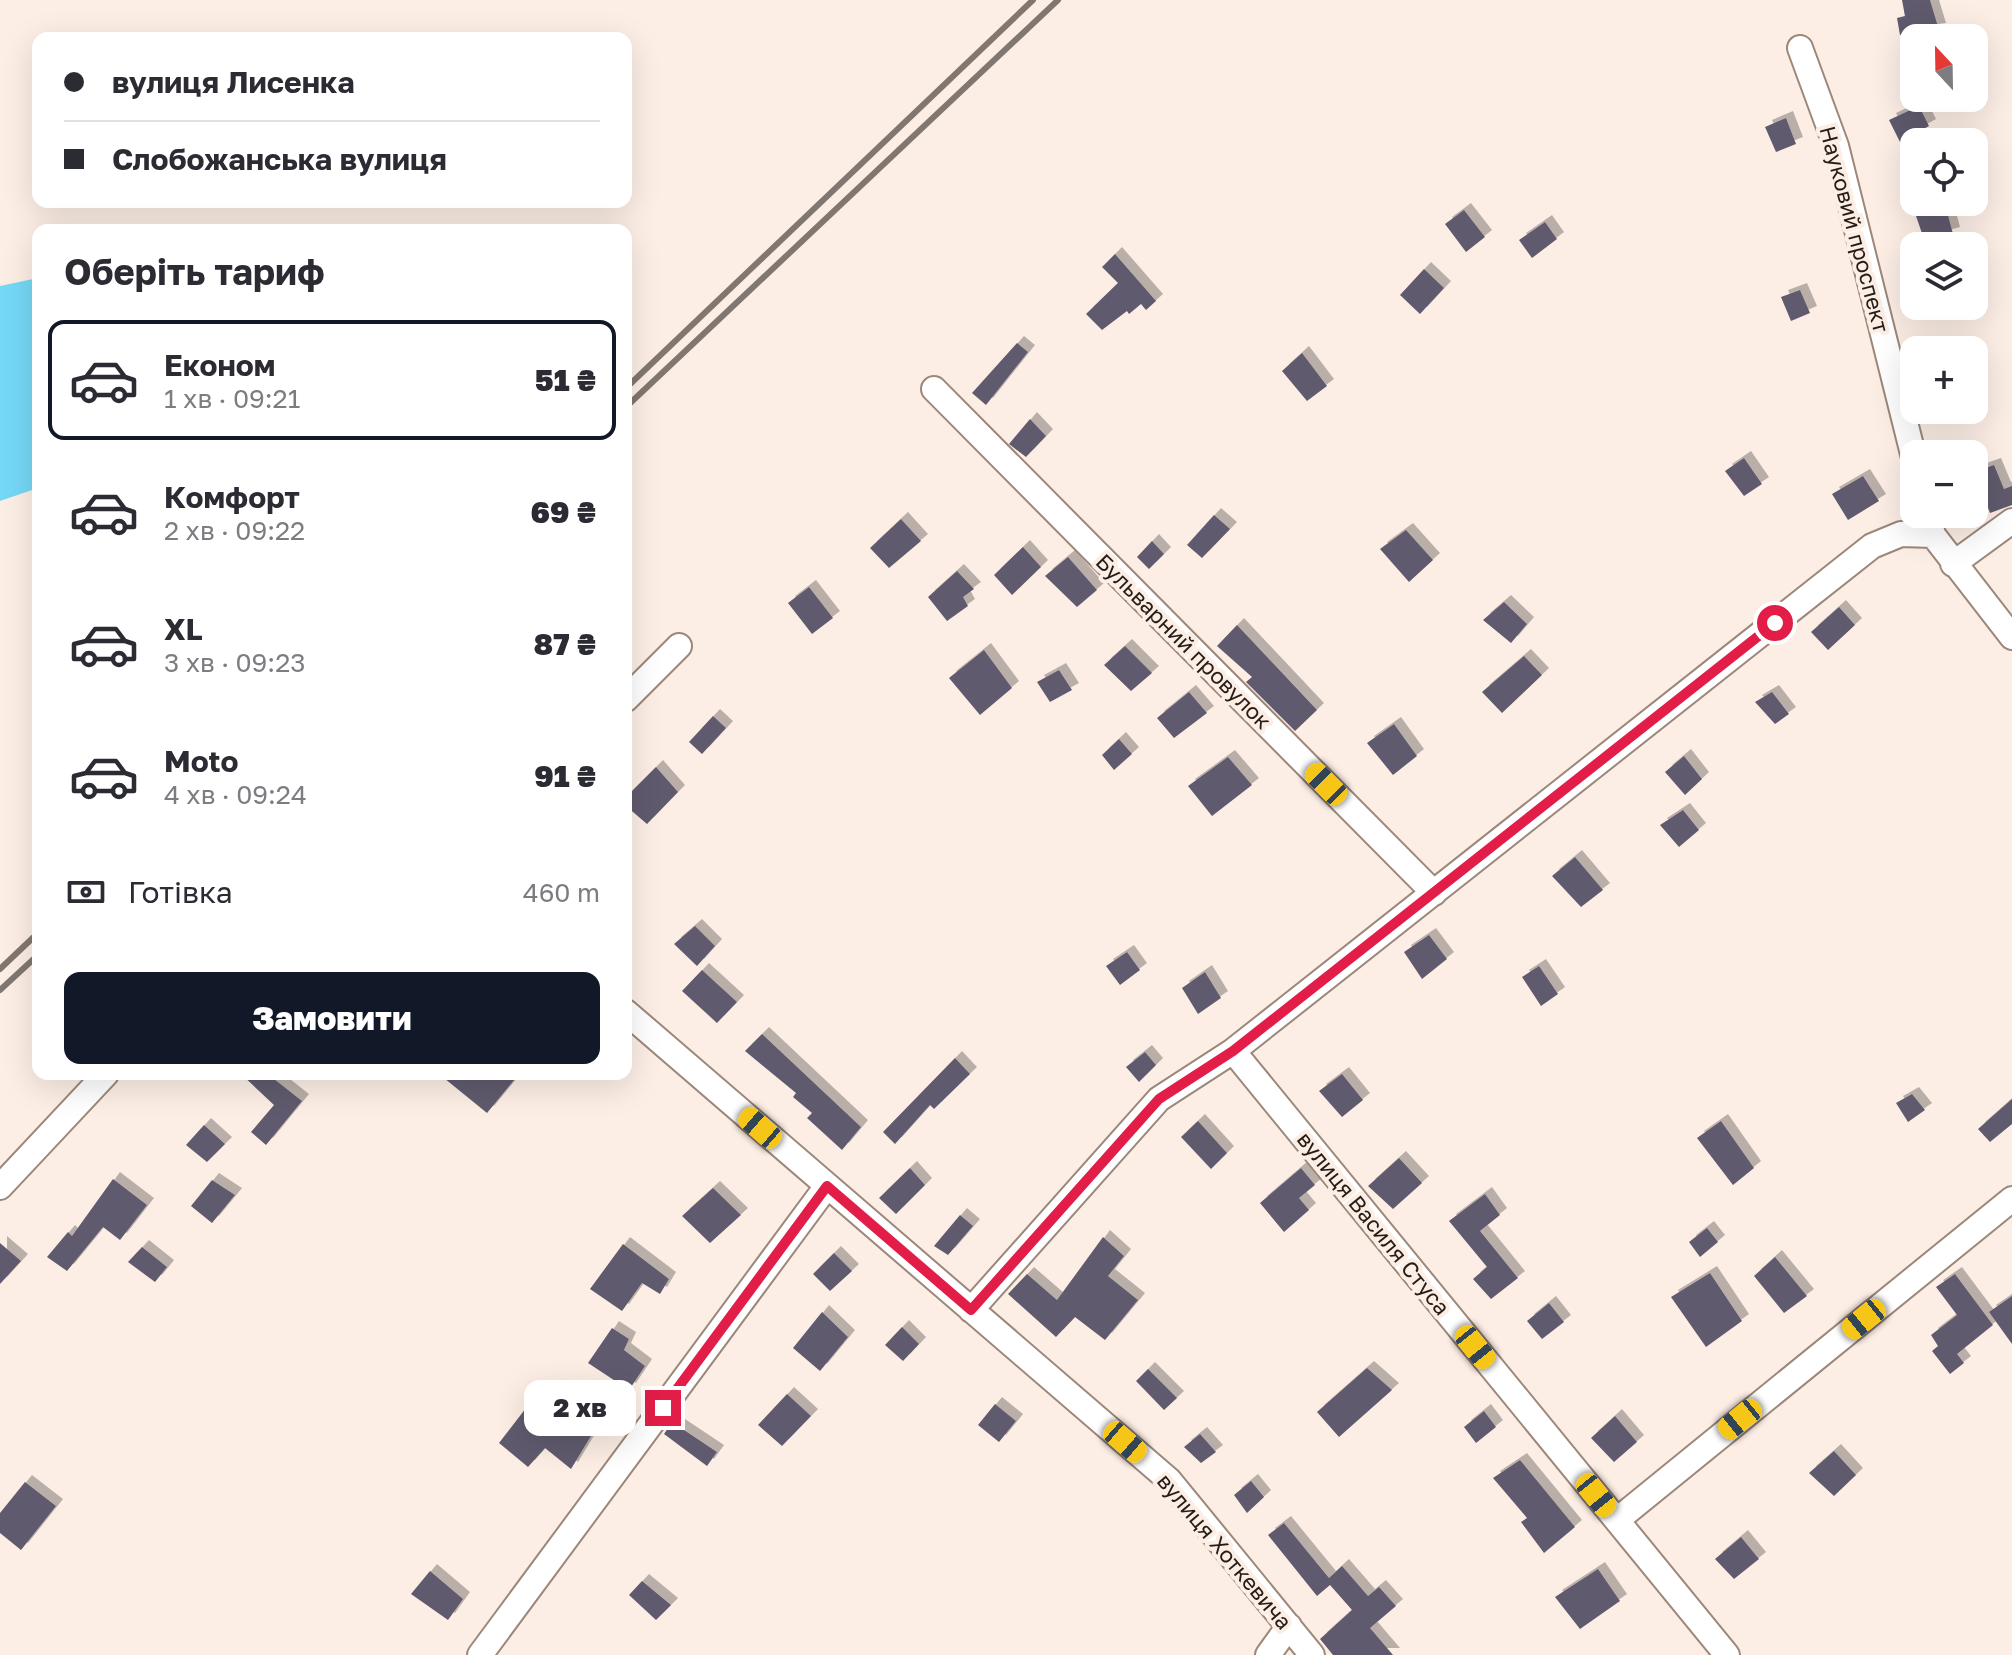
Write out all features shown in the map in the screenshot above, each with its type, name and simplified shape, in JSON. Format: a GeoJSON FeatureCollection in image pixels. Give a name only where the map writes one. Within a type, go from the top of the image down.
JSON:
{"type":"FeatureCollection","features":[{"type":"Feature","properties":{"kind":"street","name":"Науковий проспект"},"geometry":{"type":"LineString","coordinates":[[1800,48],[1836,146],[1910,440]]}},
{"type":"Feature","properties":{"kind":"street","name":"Бульварний провулок"},"geometry":{"type":"LineString","coordinates":[[934,389],[1434,893]]}},
{"type":"Feature","properties":{"kind":"street"},"geometry":{"type":"LineString","coordinates":[[1953,564],[2012,521]]}},
{"type":"Feature","properties":{"kind":"street"},"geometry":{"type":"LineString","coordinates":[[971,1310],[1159,1099],[1233,1051],[1872,546],[1918,528]]}},
{"type":"Feature","properties":{"kind":"street"},"geometry":{"type":"LineString","coordinates":[[1932,528],[1953,564],[2012,637]]}},
{"type":"Feature","properties":{"kind":"street"},"geometry":{"type":"LineString","coordinates":[[632,693],[679,646]]}},
{"type":"Feature","properties":{"kind":"street","name":"вулиця Хоткевича"},"geometry":{"type":"LineString","coordinates":[[632,1017],[1169,1480],[1312,1655]]}},
{"type":"Feature","properties":{"kind":"street","name":"вулиця Василя Стуса"},"geometry":{"type":"LineString","coordinates":[[1233,1051],[1727,1655]]}},
{"type":"Feature","properties":{"kind":"street"},"geometry":{"type":"LineString","coordinates":[[0,1187],[100,1080]]}},
{"type":"Feature","properties":{"kind":"street"},"geometry":{"type":"LineString","coordinates":[[480,1655],[827,1186]]}},
{"type":"Feature","properties":{"kind":"street"},"geometry":{"type":"LineString","coordinates":[[1617,1520],[2012,1199]]}},
{"type":"Feature","properties":{"kind":"street"},"geometry":{"type":"LineString","coordinates":[[1268,1655],[1289,1626]]}},
{"type":"Feature","properties":{"kind":"water"},"geometry":{"type":"Polygon","coordinates":[[[32,279],[32,490],[0,501],[0,286],[32,279]]]}},
{"type":"Feature","properties":{"kind":"building"},"geometry":{"type":"Polygon","coordinates":[[[1902,0],[1930,0],[1937,24],[1900,24],[1900,35],[1897,18],[1905,16],[1902,0]]]}},
{"type":"Feature","properties":{"kind":"building"},"geometry":{"type":"Polygon","coordinates":[[[1906,112],[1922,112],[1929,126],[1900,128],[1900,142],[1889,120],[1906,112]]]}},
{"type":"Feature","properties":{"kind":"building"},"geometry":{"type":"Polygon","coordinates":[[[1786,118],[1796,144],[1776,152],[1765,127],[1786,118]]]}},
{"type":"Feature","properties":{"kind":"building"},"geometry":{"type":"Polygon","coordinates":[[[1464,210],[1485,237],[1466,252],[1445,224],[1464,210]]]}},
{"type":"Feature","properties":{"kind":"building"},"geometry":{"type":"Polygon","coordinates":[[[1916,216],[1948,216],[1952,232],[1922,232],[1916,216]]]}},
{"type":"Feature","properties":{"kind":"building"},"geometry":{"type":"Polygon","coordinates":[[[1545,222],[1557,239],[1532,258],[1519,240],[1545,222]]]}},
{"type":"Feature","properties":{"kind":"building"},"geometry":{"type":"Polygon","coordinates":[[[1115,254],[1156,301],[1146,310],[1141,304],[1129,314],[1127,311],[1102,330],[1086,314],[1118,283],[1102,267],[1115,254]]]}},
{"type":"Feature","properties":{"kind":"building"},"geometry":{"type":"Polygon","coordinates":[[[1424,269],[1444,288],[1420,314],[1400,295],[1424,269]]]}},
{"type":"Feature","properties":{"kind":"building"},"geometry":{"type":"Polygon","coordinates":[[[1800,290],[1810,313],[1791,321],[1781,297],[1800,290]]]}},
{"type":"Feature","properties":{"kind":"building"},"geometry":{"type":"Polygon","coordinates":[[[1017,343],[1028,352],[986,405],[972,393],[1017,343]]]}},
{"type":"Feature","properties":{"kind":"building"},"geometry":{"type":"Polygon","coordinates":[[[1302,353],[1327,386],[1307,401],[1282,371],[1302,353]]]}},
{"type":"Feature","properties":{"kind":"building"},"geometry":{"type":"Polygon","coordinates":[[[1030,419],[1046,436],[1026,457],[1009,444],[1030,419]]]}},
{"type":"Feature","properties":{"kind":"building"},"geometry":{"type":"Polygon","coordinates":[[[1744,458],[1762,484],[1744,496],[1725,471],[1744,458]]]}},
{"type":"Feature","properties":{"kind":"building"},"geometry":{"type":"Polygon","coordinates":[[[1994,465],[2004,489],[2012,486],[2012,505],[1990,513],[1988,508],[1988,467],[1994,465]]]}},
{"type":"Feature","properties":{"kind":"building"},"geometry":{"type":"Polygon","coordinates":[[[1863,476],[1879,501],[1848,520],[1832,494],[1863,476]]]}},
{"type":"Feature","properties":{"kind":"building"},"geometry":{"type":"Polygon","coordinates":[[[1214,515],[1230,529],[1202,558],[1187,545],[1214,515]]]}},
{"type":"Feature","properties":{"kind":"building"},"geometry":{"type":"Polygon","coordinates":[[[901,519],[921,541],[889,568],[870,548],[901,519]]]}},
{"type":"Feature","properties":{"kind":"building"},"geometry":{"type":"Polygon","coordinates":[[[1406,530],[1433,560],[1409,582],[1380,549],[1406,530]]]}},
{"type":"Feature","properties":{"kind":"building"},"geometry":{"type":"Polygon","coordinates":[[[1152,541],[1164,554],[1149,569],[1137,557],[1152,541]]]}},
{"type":"Feature","properties":{"kind":"building"},"geometry":{"type":"Polygon","coordinates":[[[1023,547],[1041,567],[1012,595],[994,575],[1023,547]]]}},
{"type":"Feature","properties":{"kind":"building"},"geometry":{"type":"Polygon","coordinates":[[[1068,557],[1097,590],[1077,607],[1045,576],[1068,557]]]}},
{"type":"Feature","properties":{"kind":"building"},"geometry":{"type":"Polygon","coordinates":[[[957,571],[974,589],[963,597],[968,606],[947,621],[928,597],[957,571]]]}},
{"type":"Feature","properties":{"kind":"building"},"geometry":{"type":"Polygon","coordinates":[[[809,587],[833,618],[812,634],[788,603],[809,587]]]}},
{"type":"Feature","properties":{"kind":"building"},"geometry":{"type":"Polygon","coordinates":[[[1504,602],[1527,624],[1511,643],[1483,620],[1504,602]]]}},
{"type":"Feature","properties":{"kind":"building"},"geometry":{"type":"Polygon","coordinates":[[[1839,607],[1855,625],[1828,650],[1811,632],[1839,607]]]}},
{"type":"Feature","properties":{"kind":"building"},"geometry":{"type":"Polygon","coordinates":[[[1237,625],[1317,710],[1295,731],[1246,682],[1252,677],[1217,646],[1237,625]]]}},
{"type":"Feature","properties":{"kind":"building"},"geometry":{"type":"Polygon","coordinates":[[[1125,646],[1152,673],[1131,691],[1104,665],[1125,646]]]}},
{"type":"Feature","properties":{"kind":"building"},"geometry":{"type":"Polygon","coordinates":[[[984,650],[1012,688],[980,715],[949,678],[984,650]]]}},
{"type":"Feature","properties":{"kind":"building"},"geometry":{"type":"Polygon","coordinates":[[[1524,656],[1542,675],[1502,713],[1482,692],[1524,656]]]}},
{"type":"Feature","properties":{"kind":"building"},"geometry":{"type":"Polygon","coordinates":[[[1059,670],[1072,690],[1050,702],[1037,682],[1059,670]]]}},
{"type":"Feature","properties":{"kind":"building"},"geometry":{"type":"Polygon","coordinates":[[[1189,692],[1207,713],[1174,738],[1157,718],[1189,692]]]}},
{"type":"Feature","properties":{"kind":"building"},"geometry":{"type":"Polygon","coordinates":[[[1772,692],[1789,714],[1775,724],[1755,702],[1772,692]]]}},
{"type":"Feature","properties":{"kind":"building"},"geometry":{"type":"Polygon","coordinates":[[[713,716],[726,728],[702,754],[689,742],[713,716]]]}},
{"type":"Feature","properties":{"kind":"building"},"geometry":{"type":"Polygon","coordinates":[[[1394,724],[1417,756],[1393,775],[1367,743],[1394,724]]]}},
{"type":"Feature","properties":{"kind":"building"},"geometry":{"type":"Polygon","coordinates":[[[1119,739],[1132,754],[1114,770],[1102,755],[1119,739]]]}},
{"type":"Feature","properties":{"kind":"building"},"geometry":{"type":"Polygon","coordinates":[[[1684,756],[1702,779],[1685,795],[1665,772],[1684,756]]]}},
{"type":"Feature","properties":{"kind":"building"},"geometry":{"type":"Polygon","coordinates":[[[1228,757],[1252,785],[1212,816],[1188,786],[1228,757]]]}},
{"type":"Feature","properties":{"kind":"building"},"geometry":{"type":"Polygon","coordinates":[[[656,767],[678,792],[647,824],[632,811],[632,791],[656,767]]]}},
{"type":"Feature","properties":{"kind":"building"},"geometry":{"type":"Polygon","coordinates":[[[1683,810],[1699,830],[1679,847],[1660,825],[1683,810]]]}},
{"type":"Feature","properties":{"kind":"building"},"geometry":{"type":"Polygon","coordinates":[[[1575,857],[1603,890],[1581,907],[1552,876],[1575,857]]]}},
{"type":"Feature","properties":{"kind":"building"},"geometry":{"type":"Polygon","coordinates":[[[695,926],[715,946],[697,966],[674,944],[695,926]]]}},
{"type":"Feature","properties":{"kind":"building"},"geometry":{"type":"Polygon","coordinates":[[[1429,935],[1447,959],[1422,979],[1404,952],[1429,935]]]}},
{"type":"Feature","properties":{"kind":"building"},"geometry":{"type":"Polygon","coordinates":[[[1127,952],[1140,970],[1120,985],[1106,966],[1127,952]]]}},
{"type":"Feature","properties":{"kind":"building"},"geometry":{"type":"Polygon","coordinates":[[[1539,966],[1558,994],[1541,1006],[1522,977],[1539,966]]]}},
{"type":"Feature","properties":{"kind":"building"},"geometry":{"type":"Polygon","coordinates":[[[702,970],[737,1002],[717,1023],[682,991],[702,970]]]}},
{"type":"Feature","properties":{"kind":"building"},"geometry":{"type":"Polygon","coordinates":[[[1205,972],[1221,998],[1198,1014],[1182,988],[1205,972]]]}},
{"type":"Feature","properties":{"kind":"building"},"geometry":{"type":"Polygon","coordinates":[[[762,1034],[861,1127],[842,1150],[807,1118],[812,1113],[793,1097],[796,1093],[745,1051],[762,1034]]]}},
{"type":"Feature","properties":{"kind":"building"},"geometry":{"type":"Polygon","coordinates":[[[1145,1052],[1156,1065],[1139,1082],[1126,1067],[1145,1052]]]}},
{"type":"Feature","properties":{"kind":"building"},"geometry":{"type":"Polygon","coordinates":[[[955,1058],[970,1074],[934,1109],[930,1105],[895,1144],[883,1132],[955,1058]]]}},
{"type":"Feature","properties":{"kind":"building"},"geometry":{"type":"Polygon","coordinates":[[[1342,1074],[1363,1100],[1342,1117],[1319,1091],[1342,1074]]]}},
{"type":"Feature","properties":{"kind":"building"},"geometry":{"type":"Polygon","coordinates":[[[247,1080],[275,1080],[302,1101],[266,1145],[251,1132],[274,1105],[247,1080]]]}},
{"type":"Feature","properties":{"kind":"building"},"geometry":{"type":"Polygon","coordinates":[[[446,1080],[514,1080],[487,1113],[446,1080]]]}},
{"type":"Feature","properties":{"kind":"building"},"geometry":{"type":"Polygon","coordinates":[[[1912,1094],[1925,1110],[1908,1122],[1896,1103],[1912,1094]]]}},
{"type":"Feature","properties":{"kind":"building"},"geometry":{"type":"Polygon","coordinates":[[[2012,1099],[2012,1124],[1990,1142],[1978,1129],[2012,1099]]]}},
{"type":"Feature","properties":{"kind":"building"},"geometry":{"type":"Polygon","coordinates":[[[1198,1121],[1227,1153],[1211,1169],[1181,1137],[1198,1121]]]}},
{"type":"Feature","properties":{"kind":"building"},"geometry":{"type":"Polygon","coordinates":[[[1721,1121],[1754,1168],[1733,1185],[1697,1138],[1721,1121]]]}},
{"type":"Feature","properties":{"kind":"building"},"geometry":{"type":"Polygon","coordinates":[[[204,1125],[225,1144],[207,1162],[186,1145],[204,1125]]]}},
{"type":"Feature","properties":{"kind":"building"},"geometry":{"type":"Polygon","coordinates":[[[1399,1158],[1422,1183],[1393,1209],[1368,1186],[1399,1158]]]}},
{"type":"Feature","properties":{"kind":"building"},"geometry":{"type":"Polygon","coordinates":[[[910,1168],[925,1185],[896,1214],[879,1198],[910,1168]]]}},
{"type":"Feature","properties":{"kind":"building"},"geometry":{"type":"Polygon","coordinates":[[[1301,1168],[1315,1185],[1299,1198],[1309,1210],[1284,1232],[1260,1203],[1301,1168]]]}},
{"type":"Feature","properties":{"kind":"building"},"geometry":{"type":"Polygon","coordinates":[[[113,1179],[147,1205],[120,1240],[103,1227],[67,1271],[47,1257],[68,1232],[72,1236],[113,1179]]]}},
{"type":"Feature","properties":{"kind":"building"},"geometry":{"type":"Polygon","coordinates":[[[212,1180],[235,1195],[212,1223],[191,1206],[212,1180]]]}},
{"type":"Feature","properties":{"kind":"building"},"geometry":{"type":"Polygon","coordinates":[[[713,1188],[741,1215],[710,1243],[682,1216],[713,1188]]]}},
{"type":"Feature","properties":{"kind":"building"},"geometry":{"type":"Polygon","coordinates":[[[1485,1194],[1500,1215],[1480,1231],[1518,1278],[1491,1299],[1473,1279],[1487,1267],[1449,1221],[1485,1194]]]}},
{"type":"Feature","properties":{"kind":"building"},"geometry":{"type":"Polygon","coordinates":[[[960,1215],[973,1226],[948,1255],[934,1246],[960,1215]]]}},
{"type":"Feature","properties":{"kind":"building"},"geometry":{"type":"Polygon","coordinates":[[[1707,1228],[1718,1242],[1700,1257],[1689,1242],[1707,1228]]]}},
{"type":"Feature","properties":{"kind":"building"},"geometry":{"type":"Polygon","coordinates":[[[1103,1237],[1124,1256],[1108,1276],[1138,1300],[1105,1340],[1075,1317],[1056,1337],[1008,1294],[1027,1274],[1057,1300],[1103,1237]]]}},
{"type":"Feature","properties":{"kind":"building"},"geometry":{"type":"Polygon","coordinates":[[[0,1243],[21,1261],[0,1284],[0,1243]]]}},
{"type":"Feature","properties":{"kind":"building"},"geometry":{"type":"Polygon","coordinates":[[[623,1244],[669,1279],[660,1294],[642,1283],[622,1311],[590,1289],[623,1244]]]}},
{"type":"Feature","properties":{"kind":"building"},"geometry":{"type":"Polygon","coordinates":[[[142,1247],[167,1267],[155,1282],[128,1262],[142,1247]]]}},
{"type":"Feature","properties":{"kind":"building"},"geometry":{"type":"Polygon","coordinates":[[[834,1253],[852,1271],[830,1291],[813,1274],[834,1253]]]}},
{"type":"Feature","properties":{"kind":"building"},"geometry":{"type":"Polygon","coordinates":[[[1775,1257],[1807,1296],[1784,1313],[1754,1276],[1775,1257]]]}},
{"type":"Feature","properties":{"kind":"building"},"geometry":{"type":"Polygon","coordinates":[[[1710,1273],[1742,1321],[1706,1347],[1671,1297],[1710,1273]]]}},
{"type":"Feature","properties":{"kind":"building"},"geometry":{"type":"Polygon","coordinates":[[[1955,1274],[1993,1325],[1957,1354],[1964,1363],[1950,1374],[1932,1351],[1938,1346],[1931,1335],[1957,1315],[1936,1287],[1955,1274]]]}},
{"type":"Feature","properties":{"kind":"building"},"geometry":{"type":"Polygon","coordinates":[[[2012,1296],[2012,1344],[1989,1312],[2012,1296]]]}},
{"type":"Feature","properties":{"kind":"building"},"geometry":{"type":"Polygon","coordinates":[[[1549,1303],[1564,1322],[1542,1339],[1527,1321],[1549,1303]]]}},
{"type":"Feature","properties":{"kind":"building"},"geometry":{"type":"Polygon","coordinates":[[[822,1312],[848,1337],[820,1371],[793,1348],[822,1312]]]}},
{"type":"Feature","properties":{"kind":"building"},"geometry":{"type":"Polygon","coordinates":[[[902,1327],[919,1344],[903,1361],[885,1345],[902,1327]]]}},
{"type":"Feature","properties":{"kind":"building"},"geometry":{"type":"Polygon","coordinates":[[[612,1328],[629,1339],[624,1350],[645,1366],[629,1390],[588,1363],[612,1328]]]}},
{"type":"Feature","properties":{"kind":"building"},"geometry":{"type":"Polygon","coordinates":[[[1367,1368],[1392,1390],[1339,1437],[1317,1412],[1367,1368]]]}},
{"type":"Feature","properties":{"kind":"building"},"geometry":{"type":"Polygon","coordinates":[[[1148,1369],[1177,1398],[1164,1410],[1136,1381],[1148,1369]]]}},
{"type":"Feature","properties":{"kind":"building"},"geometry":{"type":"Polygon","coordinates":[[[787,1394],[811,1416],[782,1446],[758,1425],[787,1394]]]}},
{"type":"Feature","properties":{"kind":"building"},"geometry":{"type":"Polygon","coordinates":[[[533,1399],[560,1415],[568,1406],[597,1426],[571,1469],[545,1448],[528,1467],[499,1443],[533,1399]]]}},
{"type":"Feature","properties":{"kind":"building"},"geometry":{"type":"Polygon","coordinates":[[[995,1404],[1016,1421],[999,1442],[978,1425],[995,1404]]]}},
{"type":"Feature","properties":{"kind":"building"},"geometry":{"type":"Polygon","coordinates":[[[1484,1411],[1496,1427],[1476,1443],[1464,1427],[1484,1411]]]}},
{"type":"Feature","properties":{"kind":"building"},"geometry":{"type":"Polygon","coordinates":[[[1615,1416],[1637,1442],[1614,1462],[1591,1438],[1615,1416]]]}},
{"type":"Feature","properties":{"kind":"building"},"geometry":{"type":"Polygon","coordinates":[[[672,1422],[717,1452],[707,1466],[664,1434],[672,1422]]]}},
{"type":"Feature","properties":{"kind":"building"},"geometry":{"type":"Polygon","coordinates":[[[1200,1434],[1216,1452],[1201,1463],[1184,1447],[1200,1434]]]}},
{"type":"Feature","properties":{"kind":"building"},"geometry":{"type":"Polygon","coordinates":[[[1834,1451],[1856,1475],[1834,1496],[1809,1473],[1834,1451]]]}},
{"type":"Feature","properties":{"kind":"building"},"geometry":{"type":"Polygon","coordinates":[[[1520,1460],[1575,1527],[1544,1553],[1521,1522],[1527,1518],[1493,1478],[1520,1460]]]}},
{"type":"Feature","properties":{"kind":"building"},"geometry":{"type":"Polygon","coordinates":[[[1251,1481],[1264,1497],[1247,1513],[1234,1495],[1251,1481]]]}},
{"type":"Feature","properties":{"kind":"building"},"geometry":{"type":"Polygon","coordinates":[[[25,1482],[56,1506],[21,1550],[0,1533],[0,1513],[25,1482]]]}},
{"type":"Feature","properties":{"kind":"building"},"geometry":{"type":"Polygon","coordinates":[[[1284,1523],[1329,1578],[1342,1566],[1368,1596],[1379,1587],[1396,1606],[1370,1628],[1393,1655],[1333,1655],[1320,1639],[1352,1610],[1330,1585],[1317,1596],[1268,1535],[1284,1523]]]}},
{"type":"Feature","properties":{"kind":"building"},"geometry":{"type":"Polygon","coordinates":[[[1741,1537],[1759,1559],[1734,1579],[1715,1559],[1741,1537]]]}},
{"type":"Feature","properties":{"kind":"building"},"geometry":{"type":"Polygon","coordinates":[[[1598,1569],[1620,1601],[1580,1629],[1555,1597],[1598,1569]]]}},
{"type":"Feature","properties":{"kind":"building"},"geometry":{"type":"Polygon","coordinates":[[[430,1571],[463,1599],[448,1620],[411,1594],[430,1571]]]}},
{"type":"Feature","properties":{"kind":"building"},"geometry":{"type":"Polygon","coordinates":[[[642,1581],[671,1605],[656,1620],[629,1595],[642,1581]]]}},
{"type":"Feature","properties":{"kind":"railway"},"geometry":{"type":"LineString","coordinates":[[632,382],[1033,0]]}},
{"type":"Feature","properties":{"kind":"railway"},"geometry":{"type":"LineString","coordinates":[[632,401],[1058,0]]}},
{"type":"Feature","properties":{"kind":"railway"},"geometry":{"type":"LineString","coordinates":[[0,969],[32,939]]}},
{"type":"Feature","properties":{"kind":"railway"},"geometry":{"type":"LineString","coordinates":[[0,990],[32,961]]}},
{"type":"Feature","properties":{"kind":"route"},"geometry":{"type":"LineString","coordinates":[[663,1408],[827,1186],[971,1310],[1159,1099],[1233,1051],[1775,623]]}}]}
